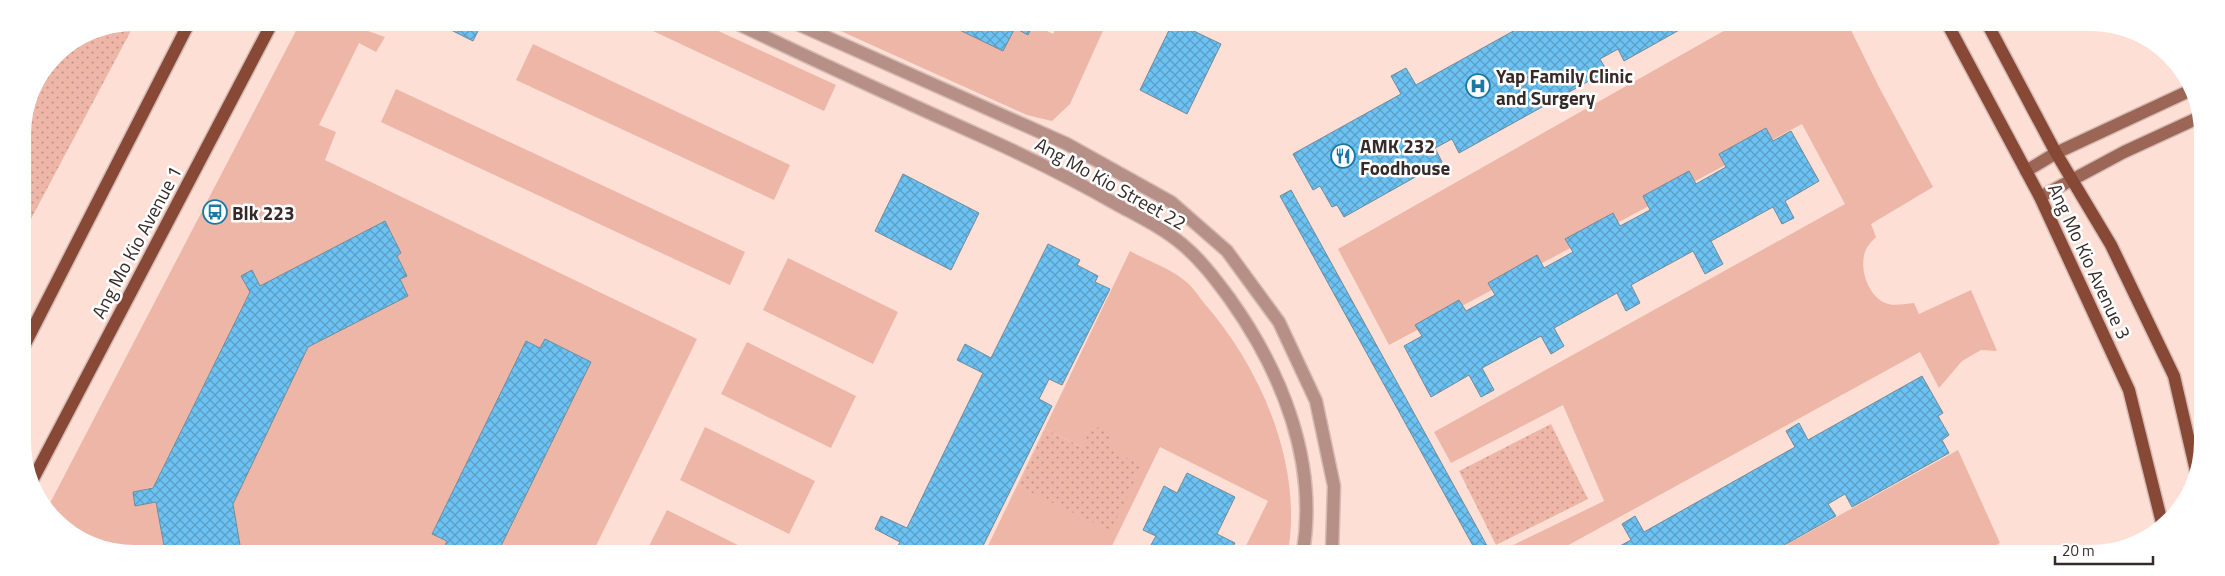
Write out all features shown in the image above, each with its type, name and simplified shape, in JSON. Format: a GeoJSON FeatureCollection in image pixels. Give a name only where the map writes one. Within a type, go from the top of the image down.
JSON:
{"type":"FeatureCollection","features":[{"type":"Feature","properties":{"kind":"main road"},"geometry":{"type":"LineString","coordinates":[[31,332],[184,31]]}},
{"type":"Feature","properties":{"kind":"main road","name":"Ang Mo Kio Avenue 1"},"geometry":{"type":"LineString","coordinates":[[36,473],[268,31]]}},
{"type":"Feature","properties":{"kind":"main road","name":"Ang Mo Kio Avenue 3"},"geometry":{"type":"LineString","coordinates":[[1952,31],[2040,197],[2128,390],[2161,517]]}},
{"type":"Feature","properties":{"kind":"main road","name":"Ang Mo Kio Avenue 3"},"geometry":{"type":"LineString","coordinates":[[1991,31],[2056,153],[2111,246],[2174,376],[2193,457]]}},
{"type":"Feature","properties":{"kind":"main road"},"geometry":{"type":"LineString","coordinates":[[2026,172],[2056,153],[2185,93]]}},
{"type":"Feature","properties":{"kind":"main road"},"geometry":{"type":"LineString","coordinates":[[2040,197],[2124,152],[2193,120]]}},
{"type":"Feature","properties":{"kind":"street","name":"Ang Mo Kio Street 22"},"geometry":{"type":"LineString","coordinates":[[753,31],[1056,170],[1158,227],[1185,246],[1218,282],[1245,321],[1271,365],[1290,414],[1302,459],[1307,505],[1304,545]]}},
{"type":"Feature","properties":{"kind":"street","name":"Ang Mo Kio Street 22"},"geometry":{"type":"LineString","coordinates":[[813,31],[1067,144],[1171,202],[1227,251],[1279,322],[1316,401],[1334,486],[1332,545]]}},
{"type":"Feature","properties":{"kind":"shaded area"},"geometry":{"type":"Polygon","coordinates":[[[131,31],[31,219],[31,127],[35,107],[45,83],[52,71],[71,52],[95,39],[131,31]]]}},
{"type":"Feature","properties":{"kind":"shaded area"},"geometry":{"type":"Polygon","coordinates":[[[296,31],[368,31],[385,37],[376,52],[359,43],[319,125],[336,132],[325,160],[697,339],[596,545],[501,545],[591,362],[545,339],[540,348],[526,341],[432,533],[447,541],[445,545],[240,545],[233,504],[308,347],[408,296],[400,279],[406,276],[397,256],[401,253],[385,221],[260,286],[252,271],[242,276],[250,292],[153,487],[133,492],[136,506],[156,502],[164,545],[121,544],[101,539],[71,524],[50,502],[296,31]]]}},
{"type":"Feature","properties":{"kind":"shaded area"},"geometry":{"type":"Polygon","coordinates":[[[653,31],[718,31],[836,85],[824,111],[653,31]]]}},
{"type":"Feature","properties":{"kind":"shaded area"},"geometry":{"type":"Polygon","coordinates":[[[841,31],[1047,31],[1053,34],[1054,31],[1103,31],[1070,104],[1052,121],[1027,115],[841,31]]]}},
{"type":"Feature","properties":{"kind":"shaded area"},"geometry":{"type":"Polygon","coordinates":[[[1724,31],[1851,31],[1879,87],[1933,187],[1871,224],[1876,237],[1868,246],[1863,260],[1863,268],[1868,285],[1877,298],[1883,302],[1894,305],[1914,303],[1919,314],[1971,290],[1997,351],[1981,350],[1962,361],[1939,388],[1920,352],[1569,545],[1513,545],[1604,501],[1563,405],[1451,463],[1434,432],[1845,204],[1802,124],[1389,345],[1338,249],[1724,31]]]}},
{"type":"Feature","properties":{"kind":"shaded area"},"geometry":{"type":"Polygon","coordinates":[[[533,44],[790,165],[774,200],[516,80],[533,44]]]}},
{"type":"Feature","properties":{"kind":"shaded area"},"geometry":{"type":"Polygon","coordinates":[[[396,89],[745,252],[730,285],[381,122],[396,89]]]}},
{"type":"Feature","properties":{"kind":"shaded area"},"geometry":{"type":"Polygon","coordinates":[[[1130,251],[1165,268],[1187,282],[1225,329],[1260,387],[1273,419],[1283,452],[1289,486],[1291,519],[1289,545],[1246,545],[1268,501],[1160,447],[1112,545],[988,545],[1130,251]],[[1045,429],[1018,486],[1082,447],[1045,429]]]}},
{"type":"Feature","properties":{"kind":"shaded area"},"geometry":{"type":"Polygon","coordinates":[[[788,258],[898,312],[873,364],[763,310],[788,258]]]}},
{"type":"Feature","properties":{"kind":"shaded area"},"geometry":{"type":"Polygon","coordinates":[[[747,342],[856,396],[831,448],[721,394],[747,342]]]}},
{"type":"Feature","properties":{"kind":"shaded area"},"geometry":{"type":"Polygon","coordinates":[[[1551,424],[1588,499],[1496,545],[1459,471],[1551,424]]]}},
{"type":"Feature","properties":{"kind":"shaded area"},"geometry":{"type":"Polygon","coordinates":[[[1101,426],[1111,431],[1110,450],[1142,465],[1111,531],[1018,486],[1045,429],[1082,447],[1089,432],[1101,426]]]}},
{"type":"Feature","properties":{"kind":"shaded area"},"geometry":{"type":"Polygon","coordinates":[[[705,427],[815,481],[789,534],[680,480],[705,427]]]}},
{"type":"Feature","properties":{"kind":"shaded area"},"geometry":{"type":"Polygon","coordinates":[[[1958,450],[2000,543],[1996,545],[1786,545],[1958,450]]]}},
{"type":"Feature","properties":{"kind":"shaded area"},"geometry":{"type":"Polygon","coordinates":[[[667,510],[738,545],[650,545],[667,510]]]}},
{"type":"Feature","properties":{"kind":"building"},"geometry":{"type":"Polygon","coordinates":[[[453,31],[478,31],[473,41],[453,31]]]}},
{"type":"Feature","properties":{"kind":"building"},"geometry":{"type":"Polygon","coordinates":[[[962,31],[1013,31],[1003,51],[962,31]]]}},
{"type":"Feature","properties":{"kind":"building"},"geometry":{"type":"Polygon","coordinates":[[[1021,31],[1030,31],[1028,35],[1021,31]]]}},
{"type":"Feature","properties":{"kind":"building"},"geometry":{"type":"Polygon","coordinates":[[[1169,31],[1194,31],[1221,44],[1187,114],[1140,90],[1169,31]]]}},
{"type":"Feature","properties":{"kind":"building"},"geometry":{"type":"Polygon","coordinates":[[[1513,31],[1678,31],[1624,61],[1618,49],[1600,59],[1607,71],[1459,153],[1452,139],[1435,148],[1442,162],[1344,217],[1337,205],[1332,207],[1320,186],[1313,190],[1293,154],[1401,94],[1391,76],[1406,68],[1416,85],[1513,31]]]}},
{"type":"Feature","properties":{"kind":"building"},"geometry":{"type":"Polygon","coordinates":[[[1766,128],[1773,141],[1791,131],[1819,181],[1785,201],[1794,218],[1782,224],[1773,207],[1711,241],[1723,264],[1705,274],[1693,251],[1631,285],[1640,303],[1626,311],[1617,293],[1554,328],[1564,346],[1551,354],[1541,336],[1482,368],[1494,390],[1481,397],[1469,375],[1431,397],[1404,346],[1422,336],[1415,325],[1459,300],[1466,311],[1495,295],[1488,283],[1537,255],[1544,268],[1573,252],[1565,239],[1613,213],[1620,226],[1650,210],[1643,196],[1689,171],[1696,184],[1726,167],[1719,154],[1766,128]]]}},
{"type":"Feature","properties":{"kind":"building"},"geometry":{"type":"Polygon","coordinates":[[[903,174],[979,213],[951,270],[875,231],[903,174]]]}},
{"type":"Feature","properties":{"kind":"building"},"geometry":{"type":"Polygon","coordinates":[[[1291,190],[1487,545],[1473,545],[1280,196],[1291,190]]]}},
{"type":"Feature","properties":{"kind":"building"},"geometry":{"type":"Polygon","coordinates":[[[385,221],[401,253],[397,256],[407,276],[400,279],[408,296],[308,347],[233,504],[240,545],[164,545],[156,502],[135,506],[133,492],[153,488],[250,292],[241,276],[252,270],[260,286],[385,221]]]}},
{"type":"Feature","properties":{"kind":"building"},"geometry":{"type":"Polygon","coordinates":[[[1048,244],[1080,260],[1077,265],[1098,276],[1095,282],[1110,289],[1062,385],[1049,379],[1039,399],[1052,406],[983,545],[898,545],[900,542],[875,529],[881,516],[907,528],[983,373],[957,360],[965,344],[991,358],[1048,244]]]}},
{"type":"Feature","properties":{"kind":"building"},"geometry":{"type":"Polygon","coordinates":[[[545,339],[591,362],[501,545],[445,545],[447,541],[432,534],[526,341],[540,348],[545,339]]]}},
{"type":"Feature","properties":{"kind":"building"},"geometry":{"type":"Polygon","coordinates":[[[1922,376],[1943,413],[1938,416],[1949,435],[1942,440],[1949,453],[1852,507],[1845,494],[1828,504],[1836,516],[1784,545],[1622,545],[1631,540],[1622,524],[1635,516],[1644,532],[1795,447],[1786,431],[1799,423],[1808,440],[1922,376]]]}},
{"type":"Feature","properties":{"kind":"building"},"geometry":{"type":"Polygon","coordinates":[[[1187,473],[1235,497],[1217,534],[1235,543],[1234,545],[1151,545],[1156,536],[1143,530],[1164,486],[1177,493],[1187,473]]]}},
{"type":"Feature","properties":{"kind":"place","name":"Yap Family Clinic and Surgery"},"geometry":{"type":"Point","coordinates":[1478,86]}},
{"type":"Feature","properties":{"kind":"place","name":"AMK 232 Foodhouse"},"geometry":{"type":"Point","coordinates":[1343,156]}},
{"type":"Feature","properties":{"kind":"place","name":"Blk 223"},"geometry":{"type":"Point","coordinates":[215,212]}}]}
